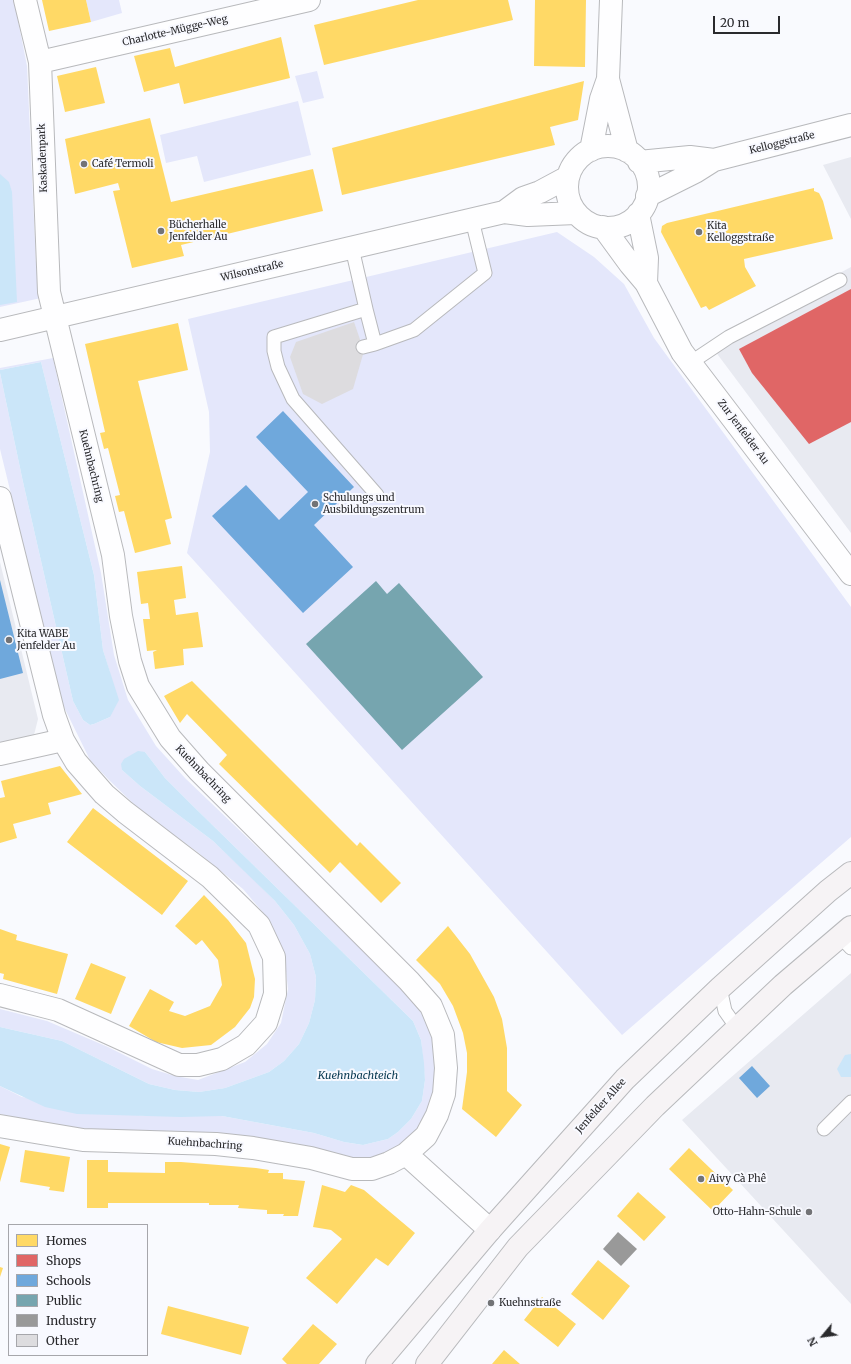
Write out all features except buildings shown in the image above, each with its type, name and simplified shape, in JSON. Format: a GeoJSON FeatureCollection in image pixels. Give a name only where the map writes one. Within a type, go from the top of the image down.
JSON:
{"type":"FeatureCollection","features":[{"type":"Feature","properties":{"kind":"main road","name":"Jenfelder Allee"},"geometry":{"type":"LineString","coordinates":[[377,1364],[490,1230],[625,1079],[720,988],[828,891],[851,873]]}},
{"type":"Feature","properties":{"kind":"main road"},"geometry":{"type":"LineString","coordinates":[[427,1364],[505,1263],[655,1106],[783,985],[847,937]]}},
{"type":"Feature","properties":{"kind":"main road"},"geometry":{"type":"LineString","coordinates":[[490,1230],[505,1263]]}},
{"type":"Feature","properties":{"kind":"street","name":"Kaskadenpark"},"geometry":{"type":"LineString","coordinates":[[25,0],[40,62],[48,284],[56,317]]}},
{"type":"Feature","properties":{"kind":"street","name":"Charlotte-Mügge-Weg"},"geometry":{"type":"LineString","coordinates":[[40,62],[309,0]]}},
{"type":"Feature","properties":{"kind":"street"},"geometry":{"type":"LineString","coordinates":[[591,150],[601,99],[608,79],[611,0]]}},
{"type":"Feature","properties":{"kind":"street"},"geometry":{"type":"LineString","coordinates":[[608,79],[633,157],[647,179],[642,205],[626,224],[618,227],[603,228],[588,223],[576,213],[569,200],[567,192],[568,176],[575,163],[591,150],[609,146],[633,157]]}},
{"type":"Feature","properties":{"kind":"street","name":"Kelloggstraße"},"geometry":{"type":"LineString","coordinates":[[642,205],[714,160],[851,125]]}},
{"type":"Feature","properties":{"kind":"street","name":"Kelloggstraße"},"geometry":{"type":"LineString","coordinates":[[633,157],[690,157],[714,160]]}},
{"type":"Feature","properties":{"kind":"street","name":"Wilsonstraße"},"geometry":{"type":"LineString","coordinates":[[504,212],[523,198],[540,192],[568,176]]}},
{"type":"Feature","properties":{"kind":"street","name":"Zur Jenfelder Au"},"geometry":{"type":"LineString","coordinates":[[642,205],[647,258],[646,283]]}},
{"type":"Feature","properties":{"kind":"street","name":"Wilsonstraße"},"geometry":{"type":"LineString","coordinates":[[0,330],[504,212],[528,215],[576,213]]}},
{"type":"Feature","properties":{"kind":"street","name":"Zur Jenfelder Au"},"geometry":{"type":"LineString","coordinates":[[603,228],[646,283],[682,352],[851,574]]}},
{"type":"Feature","properties":{"kind":"street","name":"Kuehnbachring"},"geometry":{"type":"LineString","coordinates":[[0,1126],[83,1140],[201,1143],[253,1148],[311,1158],[352,1169],[372,1169],[389,1163],[406,1154],[426,1136],[437,1115],[444,1094],[446,1068],[443,1035],[431,1006],[409,981],[199,771],[170,738],[138,686],[130,660],[121,616],[113,555],[56,317]]}},
{"type":"Feature","properties":{"kind":"street"},"geometry":{"type":"LineString","coordinates":[[0,498],[54,715],[63,740],[76,762],[104,794],[125,812],[210,877],[259,925],[274,957],[275,994],[266,1023],[246,1045],[222,1059],[198,1065],[179,1065],[58,1010],[0,995]]}},
{"type":"Feature","properties":{"kind":"street"},"geometry":{"type":"LineString","coordinates":[[0,754],[63,740]]}},
{"type":"Feature","properties":{"kind":"street"},"geometry":{"type":"LineString","coordinates":[[406,1154],[490,1230]]}},
{"type":"Feature","properties":{"kind":"lane"},"geometry":{"type":"LineString","coordinates":[[352,248],[366,309],[369,345],[414,330],[485,273],[472,220]]}},
{"type":"Feature","properties":{"kind":"lane"},"geometry":{"type":"LineString","coordinates":[[690,362],[729,337],[840,280]]}},
{"type":"Feature","properties":{"kind":"lane"},"geometry":{"type":"LineString","coordinates":[[366,309],[274,337],[274,352],[278,367],[293,399],[377,495]]}},
{"type":"Feature","properties":{"kind":"lane"},"geometry":{"type":"LineString","coordinates":[[720,988],[724,1010],[737,1028]]}},
{"type":"Feature","properties":{"kind":"lane"},"geometry":{"type":"LineString","coordinates":[[824,1129],[851,1102]]}},
{"type":"Feature","properties":{"kind":"shaded area"},"geometry":{"type":"Polygon","coordinates":[[[0,0],[14,0],[27,66],[36,264],[41,298],[0,307],[0,0]]]}},
{"type":"Feature","properties":{"kind":"shaded area"},"geometry":{"type":"Polygon","coordinates":[[[86,0],[119,0],[122,13],[91,22],[86,0]]]}},
{"type":"Feature","properties":{"kind":"shaded area"},"geometry":{"type":"Polygon","coordinates":[[[317,71],[324,98],[303,103],[295,76],[317,71]]]}},
{"type":"Feature","properties":{"kind":"shaded area"},"geometry":{"type":"Polygon","coordinates":[[[298,101],[311,155],[204,182],[197,156],[166,163],[160,135],[298,101]]]}},
{"type":"Feature","properties":{"kind":"shaded area"},"geometry":{"type":"Polygon","coordinates":[[[851,157],[851,219],[823,165],[851,157]]]}},
{"type":"Feature","properties":{"kind":"shaded area"},"geometry":{"type":"Polygon","coordinates":[[[557,232],[594,257],[624,284],[654,338],[851,607],[851,837],[622,1035],[187,553],[210,452],[209,412],[188,319],[557,232]]]}},
{"type":"Feature","properties":{"kind":"shaded area"},"geometry":{"type":"Polygon","coordinates":[[[851,267],[851,533],[709,343],[851,267]]]}},
{"type":"Feature","properties":{"kind":"shaded area"},"geometry":{"type":"Polygon","coordinates":[[[53,358],[101,573],[114,655],[128,700],[156,746],[185,778],[398,982],[426,1019],[436,1044],[437,1069],[430,1111],[409,1143],[382,1157],[363,1160],[205,1134],[152,1131],[112,1131],[55,1126],[0,1114],[0,1086],[22,1097],[144,1116],[222,1116],[314,1133],[344,1142],[363,1145],[388,1139],[398,1132],[411,1119],[422,1101],[425,1080],[421,1040],[413,1021],[165,778],[145,752],[122,770],[140,786],[213,841],[249,875],[275,901],[294,925],[310,954],[316,977],[315,1000],[309,1023],[299,1044],[284,1061],[269,1072],[225,1088],[199,1092],[175,1090],[149,1084],[62,1041],[0,1027],[0,1009],[47,1021],[108,1047],[152,1069],[175,1076],[198,1080],[245,1062],[267,1044],[281,1023],[288,989],[284,953],[266,916],[243,889],[196,851],[141,811],[108,779],[90,760],[62,703],[0,449],[0,373],[23,482],[73,701],[83,720],[90,725],[94,724],[110,717],[110,673],[103,650],[94,575],[41,362],[0,370],[0,368],[53,358]]]}},
{"type":"Feature","properties":{"kind":"shaded area","name":"Kita WABE Jenfelder Au"},"geometry":{"type":"Polygon","coordinates":[[[0,562],[38,719],[34,735],[0,744],[0,562]]]}},
{"type":"Feature","properties":{"kind":"shaded area","name":"Otto-Hahn-Schule"},"geometry":{"type":"Polygon","coordinates":[[[851,973],[851,1304],[682,1120],[851,973]]]}},
{"type":"Feature","properties":{"kind":"water"},"geometry":{"type":"Polygon","coordinates":[[[0,174],[9,182],[12,192],[17,302],[0,305],[0,174]]]}},
{"type":"Feature","properties":{"kind":"water"},"geometry":{"type":"Polygon","coordinates":[[[41,362],[94,575],[103,650],[119,700],[110,717],[90,725],[83,720],[73,701],[23,482],[0,373],[0,370],[41,362]]]}},
{"type":"Feature","properties":{"kind":"water","name":"Kuehnbachteich"},"geometry":{"type":"Polygon","coordinates":[[[138,751],[145,752],[165,778],[413,1021],[421,1040],[424,1063],[425,1080],[422,1101],[411,1119],[398,1132],[388,1139],[363,1145],[344,1142],[314,1133],[222,1116],[181,1117],[77,1114],[45,1107],[0,1086],[0,1027],[62,1041],[149,1084],[175,1090],[199,1092],[225,1088],[269,1072],[284,1061],[299,1044],[309,1023],[315,1000],[316,977],[310,954],[294,925],[275,901],[213,841],[140,786],[122,770],[121,764],[124,759],[138,751]]]}},
{"type":"Feature","properties":{"kind":"water"},"geometry":{"type":"Polygon","coordinates":[[[851,1054],[851,1077],[841,1077],[837,1069],[845,1055],[851,1054]]]}},
{"type":"Feature","properties":{"kind":"place","name":"Café Termoli"},"geometry":{"type":"Point","coordinates":[84,164]}},
{"type":"Feature","properties":{"kind":"place","name":"Bücherhalle Jenfelder Au"},"geometry":{"type":"Point","coordinates":[161,231]}},
{"type":"Feature","properties":{"kind":"place","name":"Kita Kelloggstraße"},"geometry":{"type":"Point","coordinates":[699,232]}},
{"type":"Feature","properties":{"kind":"place","name":"Schulungs und Ausbildungszentrum"},"geometry":{"type":"Point","coordinates":[315,504]}},
{"type":"Feature","properties":{"kind":"place","name":"Kita WABE Jenfelder Au"},"geometry":{"type":"Point","coordinates":[9,640]}},
{"type":"Feature","properties":{"kind":"place","name":"Aivy Cà Phê"},"geometry":{"type":"Point","coordinates":[701,1179]}},
{"type":"Feature","properties":{"kind":"place","name":"Otto-Hahn-Schule"},"geometry":{"type":"Point","coordinates":[809,1212]}},
{"type":"Feature","properties":{"kind":"place","name":"Kuehnstraße"},"geometry":{"type":"Point","coordinates":[491,1303]}}]}
